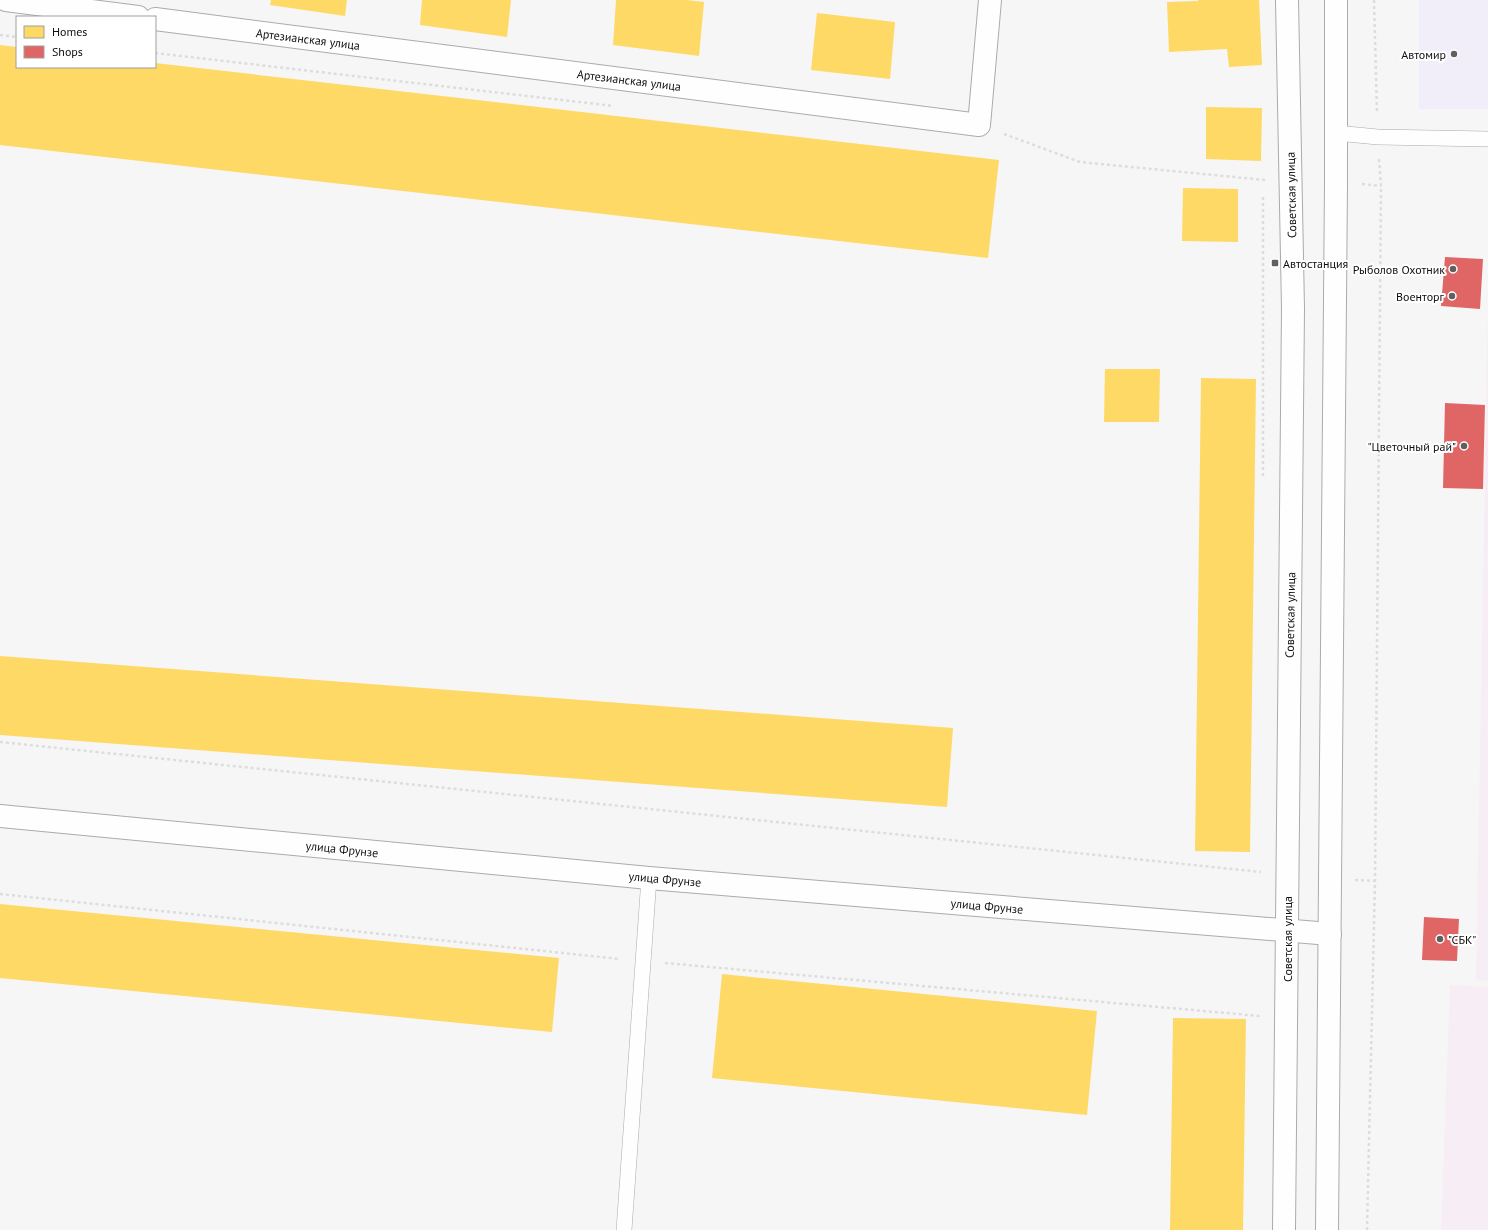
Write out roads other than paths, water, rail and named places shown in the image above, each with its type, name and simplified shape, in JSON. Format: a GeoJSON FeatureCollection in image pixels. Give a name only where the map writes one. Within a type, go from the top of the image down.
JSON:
{"type":"FeatureCollection","features":[{"type":"Feature","properties":{"kind":"street"},"geometry":{"type":"LineString","coordinates":[[6,0],[130,16]]}},
{"type":"Feature","properties":{"kind":"street","name":"Артезианская улица"},"geometry":{"type":"LineString","coordinates":[[156,19],[979,125],[990,0]]}},
{"type":"Feature","properties":{"kind":"street","name":"Советская улица"},"geometry":{"type":"LineString","coordinates":[[1284,1230],[1293,309],[1288,0]]}},
{"type":"Feature","properties":{"kind":"street"},"geometry":{"type":"LineString","coordinates":[[1327,1230],[1336,183],[1336,0]]}},
{"type":"Feature","properties":{"kind":"street","name":"улица Фрунзе"},"geometry":{"type":"LineString","coordinates":[[0,816],[649,878],[1330,934]]}},
{"type":"Feature","properties":{"kind":"lane"},"geometry":{"type":"LineString","coordinates":[[1336,133],[1378,137],[1488,139]]}},
{"type":"Feature","properties":{"kind":"lane"},"geometry":{"type":"LineString","coordinates":[[624,1230],[649,878]]}},
{"type":"Feature","properties":{"kind":"place","name":"Автомир"},"geometry":{"type":"Point","coordinates":[1454,54]}},
{"type":"Feature","properties":{"kind":"place","name":"Автостанция"},"geometry":{"type":"Point","coordinates":[1275,263]}},
{"type":"Feature","properties":{"kind":"place","name":"Рыболов Охотник"},"geometry":{"type":"Point","coordinates":[1453,269]}},
{"type":"Feature","properties":{"kind":"place","name":"Военторг"},"geometry":{"type":"Point","coordinates":[1452,296]}},
{"type":"Feature","properties":{"kind":"place","name":"\"Цветочный рай\""},"geometry":{"type":"Point","coordinates":[1464,446]}},
{"type":"Feature","properties":{"kind":"place","name":"\"СБК\""},"geometry":{"type":"Point","coordinates":[1440,939]}}]}
